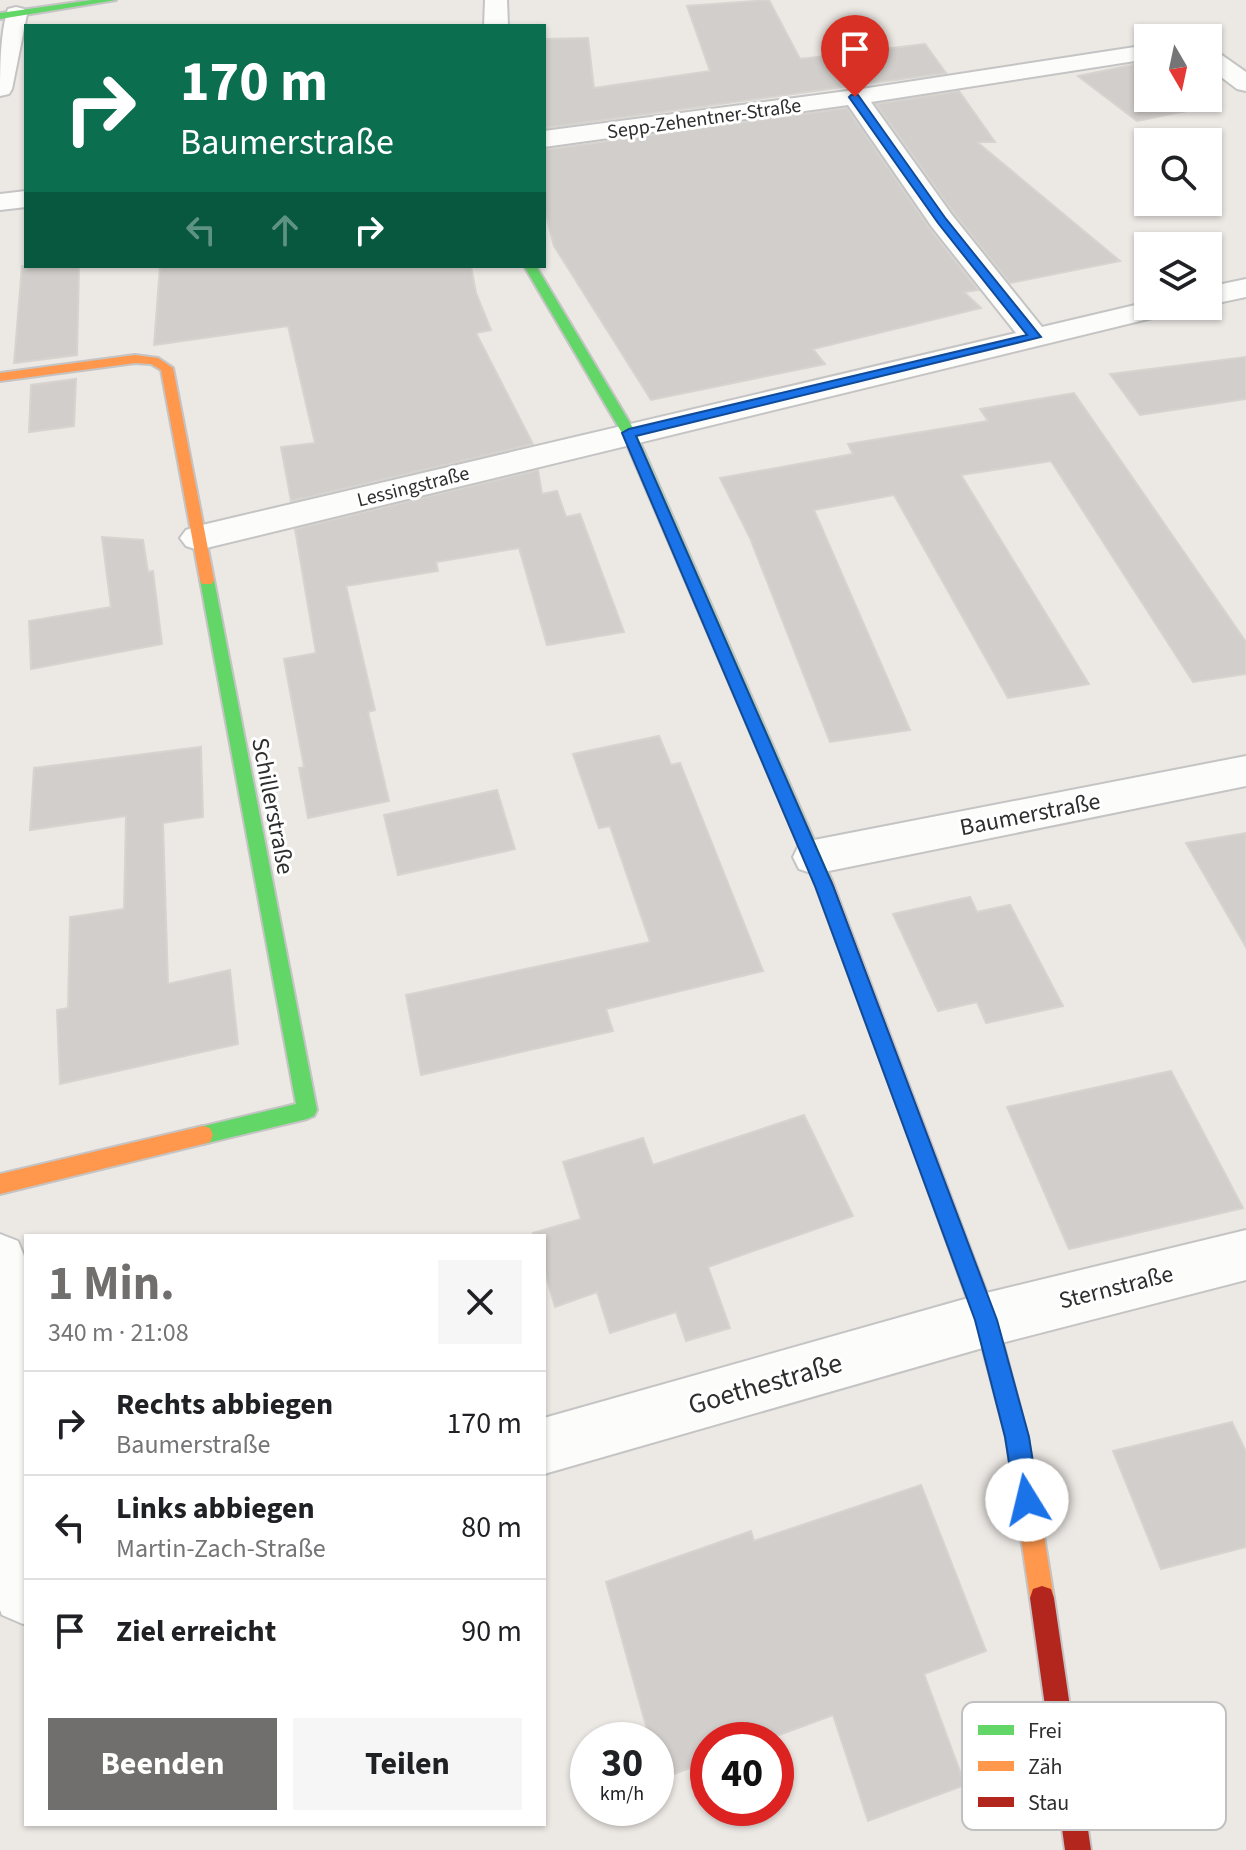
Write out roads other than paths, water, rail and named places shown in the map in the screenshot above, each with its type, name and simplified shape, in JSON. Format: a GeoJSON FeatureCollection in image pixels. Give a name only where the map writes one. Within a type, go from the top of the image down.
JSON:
{"type":"FeatureCollection","features":[{"type":"Feature","properties":{"kind":"street"},"geometry":{"type":"LineString","coordinates":[[0,86],[8,15],[111,0]]}},
{"type":"Feature","properties":{"kind":"street"},"geometry":{"type":"LineString","coordinates":[[496,0],[496,24]]}},
{"type":"Feature","properties":{"kind":"street","name":"Sepp-Zehentner-Straße"},"geometry":{"type":"LineString","coordinates":[[546,139],[855,97],[1134,54]]}},
{"type":"Feature","properties":{"kind":"street"},"geometry":{"type":"LineString","coordinates":[[1222,66],[1246,84]]}},
{"type":"Feature","properties":{"kind":"street"},"geometry":{"type":"LineString","coordinates":[[855,97],[942,221],[1035,337]]}},
{"type":"Feature","properties":{"kind":"street"},"geometry":{"type":"LineString","coordinates":[[0,202],[24,199]]}},
{"type":"Feature","properties":{"kind":"street"},"geometry":{"type":"LineString","coordinates":[[531,268],[629,433],[814,857],[986,1320],[1017,1437],[1058,1702]]}},
{"type":"Feature","properties":{"kind":"street"},"geometry":{"type":"LineString","coordinates":[[1222,293],[1246,288]]}},
{"type":"Feature","properties":{"kind":"street"},"geometry":{"type":"LineString","coordinates":[[629,433],[1134,314]]}},
{"type":"Feature","properties":{"kind":"street","name":"Schillerstraße"},"geometry":{"type":"LineString","coordinates":[[0,377],[135,359],[154,361],[167,368],[307,1110],[0,1184]]}},
{"type":"Feature","properties":{"kind":"street","name":"Lessingstraße"},"geometry":{"type":"LineString","coordinates":[[198,538],[629,433]]}},
{"type":"Feature","properties":{"kind":"street","name":"Baumerstraße"},"geometry":{"type":"LineString","coordinates":[[814,857],[1246,771]]}},
{"type":"Feature","properties":{"kind":"street","name":"Sternstraße"},"geometry":{"type":"LineString","coordinates":[[986,1320],[1246,1255]]}},
{"type":"Feature","properties":{"kind":"street"},"geometry":{"type":"LineString","coordinates":[[0,1259],[10,1516],[24,1593]]}},
{"type":"Feature","properties":{"kind":"street","name":"Goethestraße"},"geometry":{"type":"LineString","coordinates":[[546,1445],[986,1320]]}},
{"type":"Feature","properties":{"kind":"street"},"geometry":{"type":"LineString","coordinates":[[1076,1830],[1078,1850]]}}]}
